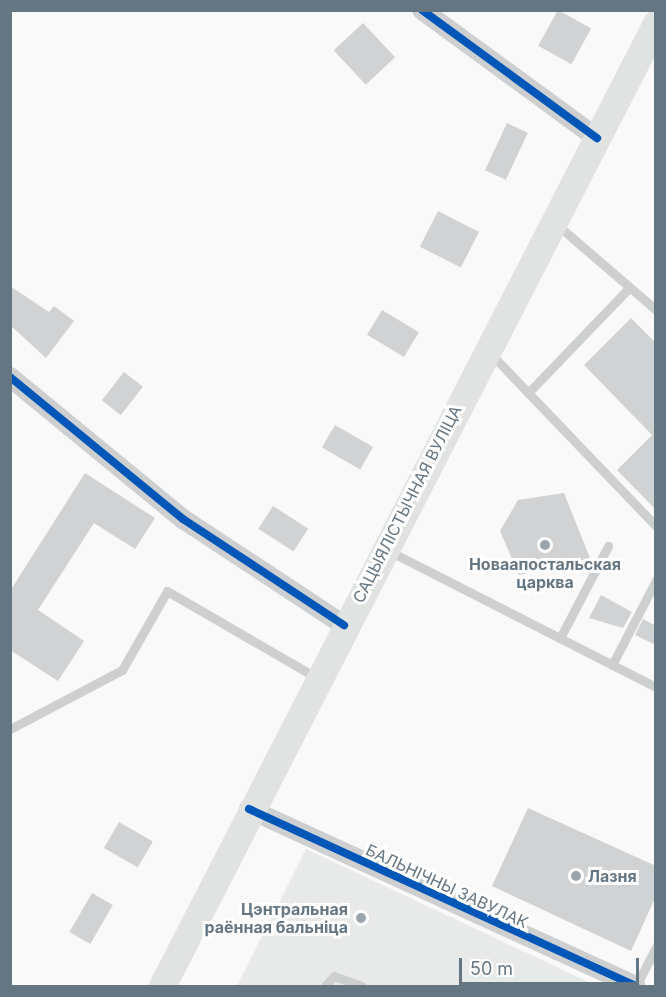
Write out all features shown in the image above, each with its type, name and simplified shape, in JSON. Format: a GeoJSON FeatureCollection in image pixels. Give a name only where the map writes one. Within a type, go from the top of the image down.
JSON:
{"type":"FeatureCollection","features":[{"type":"Feature","properties":{"kind":"main road","name":"САЦЫЯЛІСТЫЧНАЯ ВУЛІЦА"},"geometry":{"type":"LineString","coordinates":[[162,987],[249,808],[656,22]]}},
{"type":"Feature","properties":{"kind":"street"},"geometry":{"type":"LineString","coordinates":[[422,10],[597,138]]}},
{"type":"Feature","properties":{"kind":"street"},"geometry":{"type":"LineString","coordinates":[[10,377],[183,519],[344,625]]}},
{"type":"Feature","properties":{"kind":"street","name":"БАЛЬНІЧНЫ ЗАВУЛАК"},"geometry":{"type":"LineString","coordinates":[[249,808],[635,987]]}},
{"type":"Feature","properties":{"kind":"lane"},"geometry":{"type":"LineString","coordinates":[[553,222],[628,289],[656,310]]}},
{"type":"Feature","properties":{"kind":"lane"},"geometry":{"type":"LineString","coordinates":[[528,393],[628,289]]}},
{"type":"Feature","properties":{"kind":"lane"},"geometry":{"type":"LineString","coordinates":[[487,350],[655,527]]}},
{"type":"Feature","properties":{"kind":"lane"},"geometry":{"type":"LineString","coordinates":[[560,638],[608,546]]}},
{"type":"Feature","properties":{"kind":"lane"},"geometry":{"type":"LineString","coordinates":[[384,548],[656,687]]}},
{"type":"Feature","properties":{"kind":"lane"},"geometry":{"type":"LineString","coordinates":[[612,665],[656,580]]}},
{"type":"Feature","properties":{"kind":"lane"},"geometry":{"type":"LineString","coordinates":[[10,729],[122,670],[167,591],[317,678]]}},
{"type":"Feature","properties":{"kind":"lane"},"geometry":{"type":"LineString","coordinates":[[635,987],[656,947]]}},
{"type":"Feature","properties":{"kind":"lane"},"geometry":{"type":"LineString","coordinates":[[324,987],[333,976],[362,987]]}},
{"type":"Feature","properties":{"kind":"shaded area","name":"Цэнтральная раённая бальніца"},"geometry":{"type":"Polygon","coordinates":[[[306,849],[597,986],[237,986],[306,849]]]}},
{"type":"Feature","properties":{"kind":"building"},"geometry":{"type":"Polygon","coordinates":[[[558,10],[591,28],[571,64],[538,46],[558,10]]]}},
{"type":"Feature","properties":{"kind":"building"},"geometry":{"type":"Polygon","coordinates":[[[363,23],[395,57],[366,85],[334,50],[363,23]]]}},
{"type":"Feature","properties":{"kind":"building"},"geometry":{"type":"Polygon","coordinates":[[[507,123],[528,133],[506,180],[485,170],[507,123]]]}},
{"type":"Feature","properties":{"kind":"building"},"geometry":{"type":"Polygon","coordinates":[[[438,211],[479,232],[461,268],[420,247],[438,211]]]}},
{"type":"Feature","properties":{"kind":"building"},"geometry":{"type":"Polygon","coordinates":[[[10,286],[49,312],[54,306],[74,321],[46,358],[10,325],[10,286]]]}},
{"type":"Feature","properties":{"kind":"building"},"geometry":{"type":"Polygon","coordinates":[[[382,310],[419,332],[404,357],[367,335],[382,310]]]}},
{"type":"Feature","properties":{"kind":"building"},"geometry":{"type":"Polygon","coordinates":[[[631,318],[656,343],[656,510],[617,470],[652,435],[584,365],[631,318]]]}},
{"type":"Feature","properties":{"kind":"building"},"geometry":{"type":"Polygon","coordinates":[[[124,372],[143,387],[121,415],[102,400],[124,372]]]}},
{"type":"Feature","properties":{"kind":"building"},"geometry":{"type":"Polygon","coordinates":[[[335,425],[373,447],[360,470],[322,448],[335,425]]]}},
{"type":"Feature","properties":{"kind":"building"},"geometry":{"type":"Polygon","coordinates":[[[85,473],[155,518],[135,549],[94,523],[38,610],[84,641],[58,681],[10,650],[10,591],[85,473]]]}},
{"type":"Feature","properties":{"kind":"building","name":"Новаапостальская царква"},"geometry":{"type":"Polygon","coordinates":[[[564,493],[590,558],[519,575],[500,531],[518,500],[564,493]]]}},
{"type":"Feature","properties":{"kind":"building"},"geometry":{"type":"Polygon","coordinates":[[[273,506],[308,529],[294,552],[258,529],[273,506]]]}},
{"type":"Feature","properties":{"kind":"building"},"geometry":{"type":"Polygon","coordinates":[[[601,595],[632,612],[623,628],[589,618],[601,595]]]}},
{"type":"Feature","properties":{"kind":"building"},"geometry":{"type":"Polygon","coordinates":[[[643,619],[656,626],[656,645],[635,635],[643,619]]]}},
{"type":"Feature","properties":{"kind":"building","name":"Лазня"},"geometry":{"type":"Polygon","coordinates":[[[528,808],[656,866],[656,896],[631,951],[492,886],[528,808]]]}},
{"type":"Feature","properties":{"kind":"building"},"geometry":{"type":"Polygon","coordinates":[[[119,822],[153,842],[138,867],[104,848],[119,822]]]}},
{"type":"Feature","properties":{"kind":"building"},"geometry":{"type":"Polygon","coordinates":[[[92,893],[113,905],[90,944],[70,932],[92,893]]]}},
{"type":"Feature","properties":{"kind":"cycle path"},"geometry":{"type":"LineString","coordinates":[[422,10],[597,138]]}},
{"type":"Feature","properties":{"kind":"cycle path"},"geometry":{"type":"LineString","coordinates":[[10,377],[183,519],[344,625]]}},
{"type":"Feature","properties":{"kind":"cycle path"},"geometry":{"type":"LineString","coordinates":[[249,809],[635,986]]}},
{"type":"Feature","properties":{"kind":"place","name":"Новаапостальская царква"},"geometry":{"type":"Point","coordinates":[545,545]}},
{"type":"Feature","properties":{"kind":"place","name":"Лазня"},"geometry":{"type":"Point","coordinates":[576,876]}},
{"type":"Feature","properties":{"kind":"place","name":"Цэнтральная раённая бальніца"},"geometry":{"type":"Point","coordinates":[361,918]}}]}
